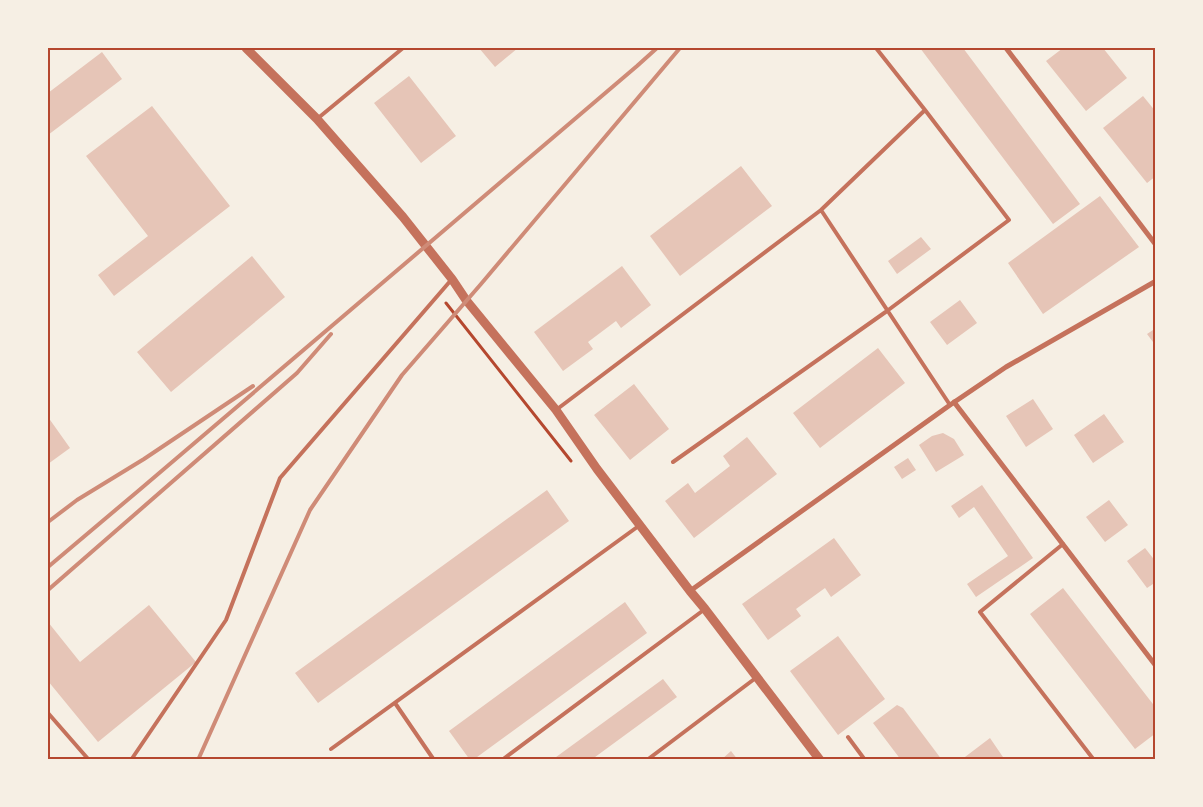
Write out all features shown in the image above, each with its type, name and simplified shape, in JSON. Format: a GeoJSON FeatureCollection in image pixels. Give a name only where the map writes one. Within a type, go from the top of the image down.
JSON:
{"type":"FeatureCollection","features":[{"type":"Feature","properties":{"kind":"street"},"geometry":{"type":"LineString","coordinates":[[246,48],[317,119],[403,217],[452,279],[466,300],[556,410],[597,469],[820,760]]}},
{"type":"Feature","properties":{"kind":"street"},"geometry":{"type":"LineString","coordinates":[[1006,48],[1156,244]]}},
{"type":"Feature","properties":{"kind":"street"},"geometry":{"type":"LineString","coordinates":[[690,591],[1006,367],[1156,281]]}},
{"type":"Feature","properties":{"kind":"street"},"geometry":{"type":"LineString","coordinates":[[952,404],[1063,544],[1156,666]]}},
{"type":"Feature","properties":{"kind":"lane"},"geometry":{"type":"LineString","coordinates":[[317,119],[403,48]]}},
{"type":"Feature","properties":{"kind":"lane"},"geometry":{"type":"LineString","coordinates":[[673,462],[887,311],[1009,220],[876,48]]}},
{"type":"Feature","properties":{"kind":"lane"},"geometry":{"type":"LineString","coordinates":[[556,410],[821,210],[925,110]]}},
{"type":"Feature","properties":{"kind":"lane"},"geometry":{"type":"LineString","coordinates":[[821,210],[887,311],[952,404]]}},
{"type":"Feature","properties":{"kind":"lane"},"geometry":{"type":"LineString","coordinates":[[131,760],[226,620],[280,478],[452,279]]}},
{"type":"Feature","properties":{"kind":"lane"},"geometry":{"type":"LineString","coordinates":[[331,749],[640,525]]}},
{"type":"Feature","properties":{"kind":"lane"},"geometry":{"type":"LineString","coordinates":[[1063,544],[980,612],[1094,760]]}},
{"type":"Feature","properties":{"kind":"lane"},"geometry":{"type":"LineString","coordinates":[[502,760],[705,610]]}},
{"type":"Feature","properties":{"kind":"lane"},"geometry":{"type":"LineString","coordinates":[[647,760],[757,677]]}},
{"type":"Feature","properties":{"kind":"lane"},"geometry":{"type":"LineString","coordinates":[[395,703],[434,760]]}},
{"type":"Feature","properties":{"kind":"lane"},"geometry":{"type":"LineString","coordinates":[[48,713],[89,760]]}},
{"type":"Feature","properties":{"kind":"lane"},"geometry":{"type":"LineString","coordinates":[[848,737],[865,760]]}},
{"type":"Feature","properties":{"kind":"building"},"geometry":{"type":"Polygon","coordinates":[[[479,48],[518,48],[495,67],[479,48]]]}},
{"type":"Feature","properties":{"kind":"building"},"geometry":{"type":"Polygon","coordinates":[[[920,48],[963,48],[1080,204],[1053,224],[920,48]]]}},
{"type":"Feature","properties":{"kind":"building"},"geometry":{"type":"Polygon","coordinates":[[[1063,48],[1103,48],[1127,78],[1086,111],[1046,61],[1063,48]]]}},
{"type":"Feature","properties":{"kind":"building"},"geometry":{"type":"Polygon","coordinates":[[[102,52],[122,79],[48,135],[48,93],[102,52]]]}},
{"type":"Feature","properties":{"kind":"building"},"geometry":{"type":"Polygon","coordinates":[[[409,76],[456,136],[421,163],[374,103],[409,76]]]}},
{"type":"Feature","properties":{"kind":"building"},"geometry":{"type":"Polygon","coordinates":[[[1143,96],[1156,112],[1156,176],[1147,183],[1103,128],[1143,96]]]}},
{"type":"Feature","properties":{"kind":"building"},"geometry":{"type":"Polygon","coordinates":[[[152,106],[230,206],[114,296],[98,275],[148,236],[86,156],[152,106]]]}},
{"type":"Feature","properties":{"kind":"building"},"geometry":{"type":"Polygon","coordinates":[[[741,166],[772,206],[680,276],[650,236],[741,166]]]}},
{"type":"Feature","properties":{"kind":"building"},"geometry":{"type":"Polygon","coordinates":[[[1100,196],[1139,247],[1043,314],[1008,263],[1100,196]]]}},
{"type":"Feature","properties":{"kind":"building"},"geometry":{"type":"Polygon","coordinates":[[[921,237],[931,249],[897,274],[888,261],[921,237]]]}},
{"type":"Feature","properties":{"kind":"building"},"geometry":{"type":"Polygon","coordinates":[[[252,256],[285,297],[171,392],[137,352],[252,256]]]}},
{"type":"Feature","properties":{"kind":"building"},"geometry":{"type":"Polygon","coordinates":[[[622,266],[651,305],[621,328],[616,321],[588,342],[593,349],[563,371],[534,332],[622,266]]]}},
{"type":"Feature","properties":{"kind":"building"},"geometry":{"type":"Polygon","coordinates":[[[960,300],[977,323],[947,345],[930,322],[960,300]]]}},
{"type":"Feature","properties":{"kind":"building"},"geometry":{"type":"Polygon","coordinates":[[[1156,328],[1156,346],[1147,334],[1156,328]]]}},
{"type":"Feature","properties":{"kind":"building"},"geometry":{"type":"Polygon","coordinates":[[[878,348],[905,383],[820,448],[793,413],[878,348]]]}},
{"type":"Feature","properties":{"kind":"building"},"geometry":{"type":"Polygon","coordinates":[[[634,384],[669,429],[630,460],[594,415],[634,384]]]}},
{"type":"Feature","properties":{"kind":"building"},"geometry":{"type":"Polygon","coordinates":[[[1033,399],[1053,429],[1026,447],[1006,416],[1033,399]]]}},
{"type":"Feature","properties":{"kind":"building"},"geometry":{"type":"Polygon","coordinates":[[[1104,414],[1124,442],[1093,463],[1074,435],[1104,414]]]}},
{"type":"Feature","properties":{"kind":"building"},"geometry":{"type":"Polygon","coordinates":[[[48,417],[70,448],[48,464],[48,417]]]}},
{"type":"Feature","properties":{"kind":"building"},"geometry":{"type":"Polygon","coordinates":[[[943,433],[954,439],[964,455],[936,472],[919,445],[932,436],[943,433]]]}},
{"type":"Feature","properties":{"kind":"building"},"geometry":{"type":"Polygon","coordinates":[[[747,437],[777,474],[694,538],[665,501],[688,483],[695,493],[730,466],[723,456],[747,437]]]}},
{"type":"Feature","properties":{"kind":"building"},"geometry":{"type":"Polygon","coordinates":[[[908,458],[916,470],[902,479],[894,467],[908,458]]]}},
{"type":"Feature","properties":{"kind":"building"},"geometry":{"type":"Polygon","coordinates":[[[982,485],[1033,558],[976,597],[967,584],[1008,556],[974,507],[959,518],[951,506],[982,485]]]}},
{"type":"Feature","properties":{"kind":"building"},"geometry":{"type":"Polygon","coordinates":[[[547,490],[569,521],[318,703],[295,673],[547,490]]]}},
{"type":"Feature","properties":{"kind":"building"},"geometry":{"type":"Polygon","coordinates":[[[1109,500],[1128,525],[1105,542],[1086,517],[1109,500]]]}},
{"type":"Feature","properties":{"kind":"building"},"geometry":{"type":"Polygon","coordinates":[[[834,538],[861,575],[831,597],[825,588],[796,609],[801,616],[768,640],[742,604],[834,538]]]}},
{"type":"Feature","properties":{"kind":"building"},"geometry":{"type":"Polygon","coordinates":[[[1145,548],[1156,562],[1156,582],[1147,588],[1127,561],[1145,548]]]}},
{"type":"Feature","properties":{"kind":"building"},"geometry":{"type":"Polygon","coordinates":[[[1063,588],[1156,708],[1156,733],[1135,749],[1030,614],[1063,588]]]}},
{"type":"Feature","properties":{"kind":"building"},"geometry":{"type":"Polygon","coordinates":[[[625,602],[647,633],[473,760],[470,760],[449,731],[625,602]]]}},
{"type":"Feature","properties":{"kind":"building"},"geometry":{"type":"Polygon","coordinates":[[[149,605],[196,662],[98,742],[48,681],[48,622],[80,662],[149,605]]]}},
{"type":"Feature","properties":{"kind":"building"},"geometry":{"type":"Polygon","coordinates":[[[838,636],[885,699],[838,735],[790,671],[838,636]]]}},
{"type":"Feature","properties":{"kind":"building"},"geometry":{"type":"Polygon","coordinates":[[[663,679],[677,697],[591,760],[552,760],[663,679]]]}},
{"type":"Feature","properties":{"kind":"building"},"geometry":{"type":"Polygon","coordinates":[[[897,705],[903,708],[942,760],[901,760],[873,723],[897,705]]]}},
{"type":"Feature","properties":{"kind":"building"},"geometry":{"type":"Polygon","coordinates":[[[990,738],[1005,760],[961,760],[990,738]]]}},
{"type":"Feature","properties":{"kind":"building"},"geometry":{"type":"Polygon","coordinates":[[[731,751],[738,760],[721,760],[731,751]]]}},
{"type":"Feature","properties":{"kind":"railway"},"geometry":{"type":"LineString","coordinates":[[48,567],[657,48]]}},
{"type":"Feature","properties":{"kind":"railway"},"geometry":{"type":"LineString","coordinates":[[198,760],[310,510],[402,375],[680,48]]}},
{"type":"Feature","properties":{"kind":"railway"},"geometry":{"type":"LineString","coordinates":[[48,590],[297,373],[331,334]]}},
{"type":"Feature","properties":{"kind":"railway"},"geometry":{"type":"LineString","coordinates":[[48,522],[77,500],[144,459],[253,386]]}}]}
